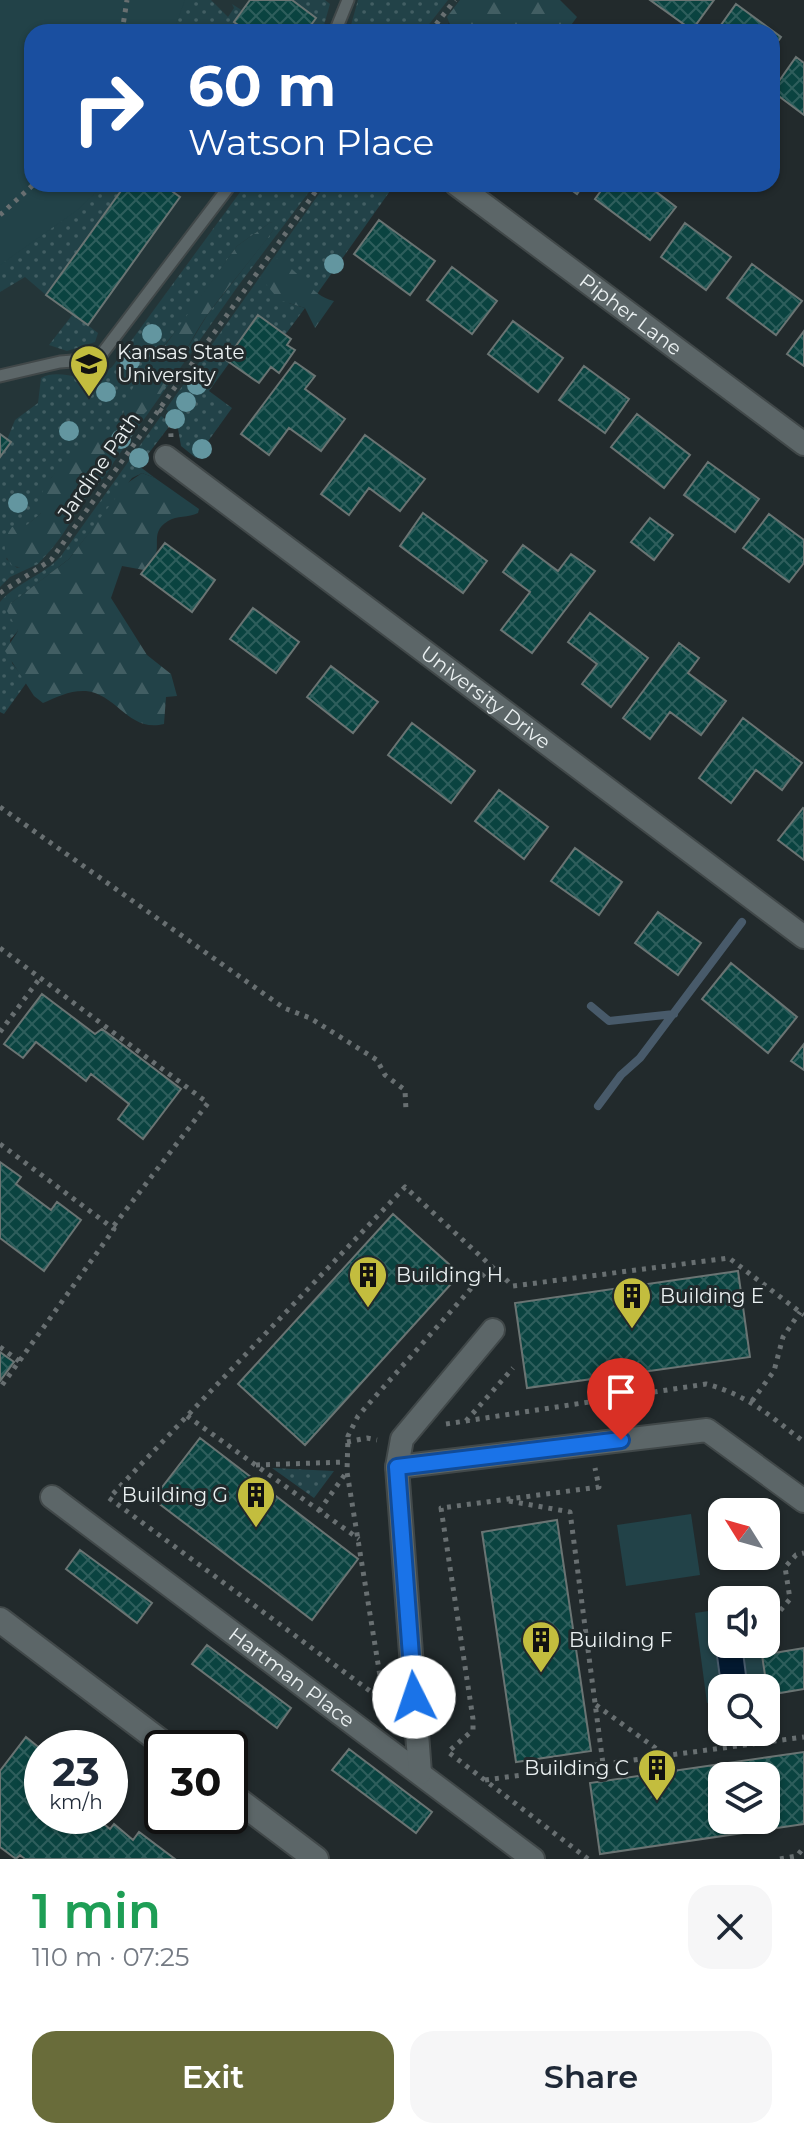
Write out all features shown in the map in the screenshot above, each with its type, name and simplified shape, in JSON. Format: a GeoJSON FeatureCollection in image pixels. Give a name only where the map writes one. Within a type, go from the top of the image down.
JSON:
{"type":"FeatureCollection","features":[{"type":"Feature","properties":{"kind":"street","name":"Pipher Lane"},"geometry":{"type":"LineString","coordinates":[[467,192],[804,444]]}},
{"type":"Feature","properties":{"kind":"street","name":"University Drive"},"geometry":{"type":"LineString","coordinates":[[166,457],[804,937]]}},
{"type":"Feature","properties":{"kind":"street"},"geometry":{"type":"LineString","coordinates":[[420,1773],[397,1467],[402,1439],[493,1330]]}},
{"type":"Feature","properties":{"kind":"street"},"geometry":{"type":"LineString","coordinates":[[397,1467],[707,1430],[804,1501]]}},
{"type":"Feature","properties":{"kind":"street","name":"Hartman Place"},"geometry":{"type":"LineString","coordinates":[[52,1497],[533,1859]]}},
{"type":"Feature","properties":{"kind":"street"},"geometry":{"type":"LineString","coordinates":[[0,1620],[145,1730]]}},
{"type":"Feature","properties":{"kind":"street"},"geometry":{"type":"LineString","coordinates":[[248,1808],[316,1859]]}},
{"type":"Feature","properties":{"kind":"lane"},"geometry":{"type":"LineString","coordinates":[[338,24],[348,0]]}},
{"type":"Feature","properties":{"kind":"lane"},"geometry":{"type":"LineString","coordinates":[[0,376],[60,362],[98,359],[225,192]]}},
{"type":"Feature","properties":{"kind":"path"},"geometry":{"type":"LineString","coordinates":[[123,24],[127,0]]}},
{"type":"Feature","properties":{"kind":"path"},"geometry":{"type":"LineString","coordinates":[[436,24],[455,0]]}},
{"type":"Feature","properties":{"kind":"path"},"geometry":{"type":"LineString","coordinates":[[0,215],[25,192]]}},
{"type":"Feature","properties":{"kind":"path","name":"Jardine Path"},"geometry":{"type":"LineString","coordinates":[[0,593],[51,560],[315,192]]}},
{"type":"Feature","properties":{"kind":"path"},"geometry":{"type":"LineString","coordinates":[[0,807],[284,1008],[310,1018],[377,1060],[385,1075],[405,1090],[406,1111]]}},
{"type":"Feature","properties":{"kind":"path"},"geometry":{"type":"LineString","coordinates":[[0,948],[208,1103],[112,1228],[0,1388]]}},
{"type":"Feature","properties":{"kind":"path"},"geometry":{"type":"LineString","coordinates":[[0,1032],[40,978]]}},
{"type":"Feature","properties":{"kind":"path"},"geometry":{"type":"LineString","coordinates":[[0,1144],[112,1228]]}},
{"type":"Feature","properties":{"kind":"path"},"geometry":{"type":"LineString","coordinates":[[491,1266],[358,1416],[348,1436],[347,1472],[380,1676],[374,1694],[109,1498],[405,1187],[513,1286],[729,1258],[802,1314],[783,1337],[774,1371],[752,1401]]}},
{"type":"Feature","properties":{"kind":"path"},"geometry":{"type":"LineString","coordinates":[[0,1347],[19,1361]]}},
{"type":"Feature","properties":{"kind":"path"},"geometry":{"type":"LineString","coordinates":[[465,1421],[513,1368]]}},
{"type":"Feature","properties":{"kind":"path"},"geometry":{"type":"LineString","coordinates":[[442,1425],[706,1384],[737,1392],[804,1442]]}},
{"type":"Feature","properties":{"kind":"path"},"geometry":{"type":"LineString","coordinates":[[187,1416],[359,1540]]}},
{"type":"Feature","properties":{"kind":"path"},"geometry":{"type":"LineString","coordinates":[[255,1465],[346,1462]]}},
{"type":"Feature","properties":{"kind":"path"},"geometry":{"type":"LineString","coordinates":[[588,1859],[448,1752],[473,1730],[473,1719],[441,1508],[599,1487],[594,1465]]}},
{"type":"Feature","properties":{"kind":"path"},"geometry":{"type":"LineString","coordinates":[[319,1511],[347,1472]]}},
{"type":"Feature","properties":{"kind":"path"},"geometry":{"type":"LineString","coordinates":[[504,1500],[570,1512],[603,1764]]}},
{"type":"Feature","properties":{"kind":"path"},"geometry":{"type":"LineString","coordinates":[[780,1611],[790,1599],[785,1567],[796,1555],[804,1553]]}},
{"type":"Feature","properties":{"kind":"path"},"geometry":{"type":"LineString","coordinates":[[596,1705],[666,1755]]}},
{"type":"Feature","properties":{"kind":"path"},"geometry":{"type":"LineString","coordinates":[[780,1739],[804,1737]]}},
{"type":"Feature","properties":{"kind":"path"},"geometry":{"type":"LineString","coordinates":[[485,1780],[726,1746]]}},
{"type":"Feature","properties":{"kind":"path"},"geometry":{"type":"LineString","coordinates":[[780,1859],[797,1856],[804,1847]]}},
{"type":"Feature","properties":{"kind":"shaded area","name":"Kansas State University"},"geometry":{"type":"Polygon","coordinates":[[[0,0],[466,0],[448,24],[24,24],[24,192],[324,192],[28,609],[0,642],[0,0]]]}},
{"type":"Feature","properties":{"kind":"shaded area"},"geometry":{"type":"Polygon","coordinates":[[[717,1658],[744,1658],[746,1674],[719,1674],[717,1658]]]}},
{"type":"Feature","properties":{"kind":"green space"},"geometry":{"type":"Polygon","coordinates":[[[0,0],[185,0],[176,24],[24,24],[24,192],[96,192],[76,211],[0,265],[0,0]]]}},
{"type":"Feature","properties":{"kind":"green space"},"geometry":{"type":"Polygon","coordinates":[[[172,0],[211,0],[228,17],[234,8],[232,4],[243,11],[235,22],[238,24],[163,24],[172,0]]]}},
{"type":"Feature","properties":{"kind":"green space"},"geometry":{"type":"Polygon","coordinates":[[[292,0],[325,0],[330,4],[324,24],[312,24],[316,18],[292,0]]]}},
{"type":"Feature","properties":{"kind":"green space"},"geometry":{"type":"Polygon","coordinates":[[[358,0],[448,0],[429,24],[351,24],[358,0]]]}},
{"type":"Feature","properties":{"kind":"green space"},"geometry":{"type":"Polygon","coordinates":[[[460,0],[560,0],[577,17],[572,24],[450,24],[447,17],[460,0]]]}},
{"type":"Feature","properties":{"kind":"green space"},"geometry":{"type":"Polygon","coordinates":[[[53,192],[120,192],[46,295],[25,277],[0,292],[0,240],[53,192]]]}},
{"type":"Feature","properties":{"kind":"green space"},"geometry":{"type":"Polygon","coordinates":[[[240,192],[309,192],[238,286],[99,483],[77,450],[51,478],[41,513],[27,525],[6,559],[17,568],[36,562],[56,544],[38,564],[10,577],[0,587],[0,457],[15,420],[38,403],[41,378],[57,374],[92,376],[112,367],[240,192]],[[271,222],[237,246],[181,325],[139,375],[122,416],[137,422],[168,380],[208,314],[275,225],[271,222]]]}},
{"type":"Feature","properties":{"kind":"green space"},"geometry":{"type":"Polygon","coordinates":[[[320,192],[389,192],[317,294],[274,258],[260,277],[289,303],[305,308],[285,335],[230,362],[209,391],[232,408],[196,458],[181,446],[177,423],[166,409],[320,192]]]}},
{"type":"Feature","properties":{"kind":"green space"},"geometry":{"type":"Polygon","coordinates":[[[271,222],[276,224],[272,232],[210,311],[163,390],[152,405],[127,427],[123,408],[139,375],[167,343],[237,246],[271,222]]]}},
{"type":"Feature","properties":{"kind":"green space"},"geometry":{"type":"Polygon","coordinates":[[[274,257],[318,293],[334,301],[315,328],[305,308],[279,300],[260,277],[274,257]]]}},
{"type":"Feature","properties":{"kind":"green space"},"geometry":{"type":"Polygon","coordinates":[[[73,314],[98,333],[95,342],[67,351],[49,345],[73,314]]]}},
{"type":"Feature","properties":{"kind":"green space"},"geometry":{"type":"Polygon","coordinates":[[[161,416],[167,420],[168,428],[139,466],[155,478],[142,473],[132,478],[69,559],[10,604],[18,631],[10,640],[12,663],[27,682],[4,714],[0,712],[0,602],[61,556],[161,416]]]}},
{"type":"Feature","properties":{"kind":"green space"},"geometry":{"type":"Polygon","coordinates":[[[98,431],[110,442],[115,452],[114,462],[107,473],[45,555],[23,567],[11,565],[5,541],[12,527],[27,525],[41,513],[42,493],[51,478],[76,449],[98,431]]]}},
{"type":"Feature","properties":{"kind":"green space"},"geometry":{"type":"Polygon","coordinates":[[[142,473],[155,478],[199,509],[198,513],[175,518],[163,525],[158,532],[155,557],[144,570],[122,566],[111,598],[147,655],[171,674],[177,696],[166,697],[164,724],[152,725],[141,723],[106,699],[86,691],[69,693],[43,703],[34,696],[5,651],[18,631],[7,611],[10,604],[69,559],[126,484],[142,473]]]}},
{"type":"Feature","properties":{"kind":"green space"},"geometry":{"type":"Polygon","coordinates":[[[272,1468],[334,1471],[314,1498],[272,1468]]]}},
{"type":"Feature","properties":{"kind":"green space"},"geometry":{"type":"Polygon","coordinates":[[[691,1514],[700,1575],[626,1586],[617,1525],[691,1514]]]}},
{"type":"Feature","properties":{"kind":"green space"},"geometry":{"type":"Polygon","coordinates":[[[708,1611],[708,1658],[762,1658],[765,1674],[708,1674],[707,1703],[695,1613],[708,1611]]]}},
{"type":"Feature","properties":{"kind":"building"},"geometry":{"type":"Polygon","coordinates":[[[250,0],[292,0],[316,18],[312,24],[237,24],[234,22],[250,0]]]}},
{"type":"Feature","properties":{"kind":"building"},"geometry":{"type":"Polygon","coordinates":[[[650,0],[714,0],[696,24],[684,24],[650,0]]]}},
{"type":"Feature","properties":{"kind":"building"},"geometry":{"type":"Polygon","coordinates":[[[736,4],[763,24],[722,24],[736,4]]]}},
{"type":"Feature","properties":{"kind":"building"},"geometry":{"type":"Polygon","coordinates":[[[796,57],[804,63],[804,115],[780,97],[780,80],[796,57]]]}},
{"type":"Feature","properties":{"kind":"building"},"geometry":{"type":"Polygon","coordinates":[[[120,192],[173,192],[180,197],[88,325],[46,295],[120,192]]]}},
{"type":"Feature","properties":{"kind":"building"},"geometry":{"type":"Polygon","coordinates":[[[600,192],[656,192],[676,207],[650,240],[595,199],[600,192]]]}},
{"type":"Feature","properties":{"kind":"building"},"geometry":{"type":"Polygon","coordinates":[[[379,220],[435,261],[410,295],[354,254],[379,220]]]}},
{"type":"Feature","properties":{"kind":"building"},"geometry":{"type":"Polygon","coordinates":[[[685,223],[731,257],[706,290],[661,257],[685,223]]]}},
{"type":"Feature","properties":{"kind":"building"},"geometry":{"type":"Polygon","coordinates":[[[752,264],[802,301],[776,335],[727,298],[752,264]]]}},
{"type":"Feature","properties":{"kind":"building"},"geometry":{"type":"Polygon","coordinates":[[[452,267],[497,301],[472,334],[427,300],[452,267]]]}},
{"type":"Feature","properties":{"kind":"building"},"geometry":{"type":"Polygon","coordinates":[[[258,315],[291,339],[287,345],[295,350],[279,373],[271,367],[259,383],[226,360],[258,315]]]}},
{"type":"Feature","properties":{"kind":"building"},"geometry":{"type":"Polygon","coordinates":[[[513,321],[563,358],[538,392],[488,354],[513,321]]]}},
{"type":"Feature","properties":{"kind":"building"},"geometry":{"type":"Polygon","coordinates":[[[804,331],[804,366],[787,354],[804,331]]]}},
{"type":"Feature","properties":{"kind":"building"},"geometry":{"type":"Polygon","coordinates":[[[295,362],[315,376],[305,389],[345,419],[321,451],[289,428],[269,455],[241,434],[295,362]]]}},
{"type":"Feature","properties":{"kind":"building"},"geometry":{"type":"Polygon","coordinates":[[[584,366],[629,399],[605,433],[559,400],[584,366]]]}},
{"type":"Feature","properties":{"kind":"building"},"geometry":{"type":"Polygon","coordinates":[[[637,414],[690,455],[664,488],[611,447],[637,414]]]}},
{"type":"Feature","properties":{"kind":"building"},"geometry":{"type":"Polygon","coordinates":[[[0,434],[11,442],[0,457],[0,434]]]}},
{"type":"Feature","properties":{"kind":"building"},"geometry":{"type":"Polygon","coordinates":[[[365,435],[425,479],[400,511],[369,488],[349,515],[321,494],[365,435]]]}},
{"type":"Feature","properties":{"kind":"building"},"geometry":{"type":"Polygon","coordinates":[[[708,462],[759,499],[735,532],[684,495],[708,462]]]}},
{"type":"Feature","properties":{"kind":"building"},"geometry":{"type":"Polygon","coordinates":[[[423,513],[487,561],[463,593],[400,546],[423,513]]]}},
{"type":"Feature","properties":{"kind":"building"},"geometry":{"type":"Polygon","coordinates":[[[769,514],[804,540],[804,563],[789,582],[743,548],[769,514]]]}},
{"type":"Feature","properties":{"kind":"building"},"geometry":{"type":"Polygon","coordinates":[[[650,518],[673,535],[654,560],[631,542],[650,518]]]}},
{"type":"Feature","properties":{"kind":"building"},"geometry":{"type":"Polygon","coordinates":[[[165,543],[215,580],[192,612],[141,574],[165,543]]]}},
{"type":"Feature","properties":{"kind":"building"},"geometry":{"type":"Polygon","coordinates":[[[523,545],[558,571],[571,554],[595,571],[532,653],[501,630],[530,592],[503,572],[523,545]]]}},
{"type":"Feature","properties":{"kind":"building"},"geometry":{"type":"Polygon","coordinates":[[[253,608],[299,642],[276,673],[230,639],[253,608]]]}},
{"type":"Feature","properties":{"kind":"building"},"geometry":{"type":"Polygon","coordinates":[[[590,613],[648,658],[611,707],[582,684],[597,664],[568,642],[590,613]]]}},
{"type":"Feature","properties":{"kind":"building"},"geometry":{"type":"Polygon","coordinates":[[[679,643],[699,658],[688,673],[726,701],[701,735],[670,712],[650,739],[623,718],[679,643]]]}},
{"type":"Feature","properties":{"kind":"building"},"geometry":{"type":"Polygon","coordinates":[[[331,666],[378,702],[353,733],[307,697],[331,666]]]}},
{"type":"Feature","properties":{"kind":"building"},"geometry":{"type":"Polygon","coordinates":[[[743,718],[802,763],[782,790],[756,770],[731,803],[699,778],[743,718]]]}},
{"type":"Feature","properties":{"kind":"building"},"geometry":{"type":"Polygon","coordinates":[[[412,723],[475,771],[451,803],[388,755],[412,723]]]}},
{"type":"Feature","properties":{"kind":"building"},"geometry":{"type":"Polygon","coordinates":[[[499,790],[548,827],[524,859],[475,821],[499,790]]]}},
{"type":"Feature","properties":{"kind":"building"},"geometry":{"type":"Polygon","coordinates":[[[804,809],[804,860],[778,840],[804,809]]]}},
{"type":"Feature","properties":{"kind":"building"},"geometry":{"type":"Polygon","coordinates":[[[575,848],[622,882],[599,915],[551,881],[575,848]]]}},
{"type":"Feature","properties":{"kind":"building"},"geometry":{"type":"Polygon","coordinates":[[[658,912],[701,943],[678,975],[635,943],[658,912]]]}},
{"type":"Feature","properties":{"kind":"building"},"geometry":{"type":"Polygon","coordinates":[[[731,963],[797,1017],[768,1053],[702,999],[731,963]]]}},
{"type":"Feature","properties":{"kind":"building"},"geometry":{"type":"Polygon","coordinates":[[[42,994],[95,1034],[102,1029],[181,1089],[143,1139],[118,1119],[129,1104],[91,1074],[86,1081],[36,1042],[23,1058],[4,1044],[42,994]]]}},
{"type":"Feature","properties":{"kind":"building"},"geometry":{"type":"Polygon","coordinates":[[[804,1044],[804,1070],[791,1061],[804,1044]]]}},
{"type":"Feature","properties":{"kind":"building"},"geometry":{"type":"Polygon","coordinates":[[[0,1162],[21,1177],[16,1184],[51,1210],[57,1202],[81,1220],[44,1271],[0,1238],[0,1162]]]}},
{"type":"Feature","properties":{"kind":"building","name":"Building H"},"geometry":{"type":"Polygon","coordinates":[[[393,1214],[460,1274],[305,1445],[238,1384],[393,1214]]]}},
{"type":"Feature","properties":{"kind":"building","name":"Building E"},"geometry":{"type":"Polygon","coordinates":[[[738,1271],[750,1357],[527,1388],[515,1303],[738,1271]]]}},
{"type":"Feature","properties":{"kind":"building"},"geometry":{"type":"Polygon","coordinates":[[[0,1352],[14,1362],[0,1381],[0,1352]]]}},
{"type":"Feature","properties":{"kind":"building","name":"Building G"},"geometry":{"type":"Polygon","coordinates":[[[200,1438],[358,1559],[312,1620],[153,1499],[200,1438]]]}},
{"type":"Feature","properties":{"kind":"building","name":"Building F"},"geometry":{"type":"Polygon","coordinates":[[[557,1520],[591,1751],[516,1762],[482,1532],[557,1520]]]}},
{"type":"Feature","properties":{"kind":"building"},"geometry":{"type":"Polygon","coordinates":[[[80,1550],[152,1603],[137,1623],[66,1569],[80,1550]]]}},
{"type":"Feature","properties":{"kind":"building"},"geometry":{"type":"Polygon","coordinates":[[[207,1645],[291,1708],[277,1728],[192,1664],[207,1645]]]}},
{"type":"Feature","properties":{"kind":"building"},"geometry":{"type":"Polygon","coordinates":[[[804,1648],[804,1689],[780,1693],[780,1674],[765,1674],[762,1658],[780,1658],[780,1652],[804,1648]]]}},
{"type":"Feature","properties":{"kind":"building"},"geometry":{"type":"Polygon","coordinates":[[[24,1740],[24,1834],[126,1834],[133,1840],[139,1832],[175,1859],[25,1859],[20,1855],[16,1859],[0,1847],[0,1771],[24,1740]]]}},
{"type":"Feature","properties":{"kind":"building"},"geometry":{"type":"Polygon","coordinates":[[[349,1749],[432,1812],[416,1833],[332,1770],[349,1749]]]}},
{"type":"Feature","properties":{"kind":"building","name":"Building C"},"geometry":{"type":"Polygon","coordinates":[[[804,1752],[804,1824],[780,1828],[780,1762],[735,1762],[804,1752]]]}},
{"type":"Feature","properties":{"kind":"building","name":"Building C"},"geometry":{"type":"Polygon","coordinates":[[[708,1766],[708,1834],[736,1834],[600,1854],[590,1783],[708,1766]]]}},
{"type":"Feature","properties":{"kind":"waterway"},"geometry":{"type":"LineString","coordinates":[[598,1106],[621,1075],[640,1058],[742,922]]}},
{"type":"Feature","properties":{"kind":"waterway"},"geometry":{"type":"LineString","coordinates":[[591,1006],[609,1021],[674,1014]]}},
{"type":"Feature","properties":{"kind":"place","name":"Kansas State University"},"geometry":{"type":"Point","coordinates":[89,398]}},
{"type":"Feature","properties":{"kind":"place","name":"Building H"},"geometry":{"type":"Point","coordinates":[368,1309]}},
{"type":"Feature","properties":{"kind":"place","name":"Building E"},"geometry":{"type":"Point","coordinates":[632,1330]}},
{"type":"Feature","properties":{"kind":"place","name":"Building G"},"geometry":{"type":"Point","coordinates":[256,1529]}},
{"type":"Feature","properties":{"kind":"place","name":"Building F"},"geometry":{"type":"Point","coordinates":[541,1674]}},
{"type":"Feature","properties":{"kind":"place","name":"Building C"},"geometry":{"type":"Point","coordinates":[657,1802]}},
{"type":"Feature","properties":{"kind":"route"},"geometry":{"type":"LineString","coordinates":[[414,1697],[397,1467],[621,1440]]}}]}
